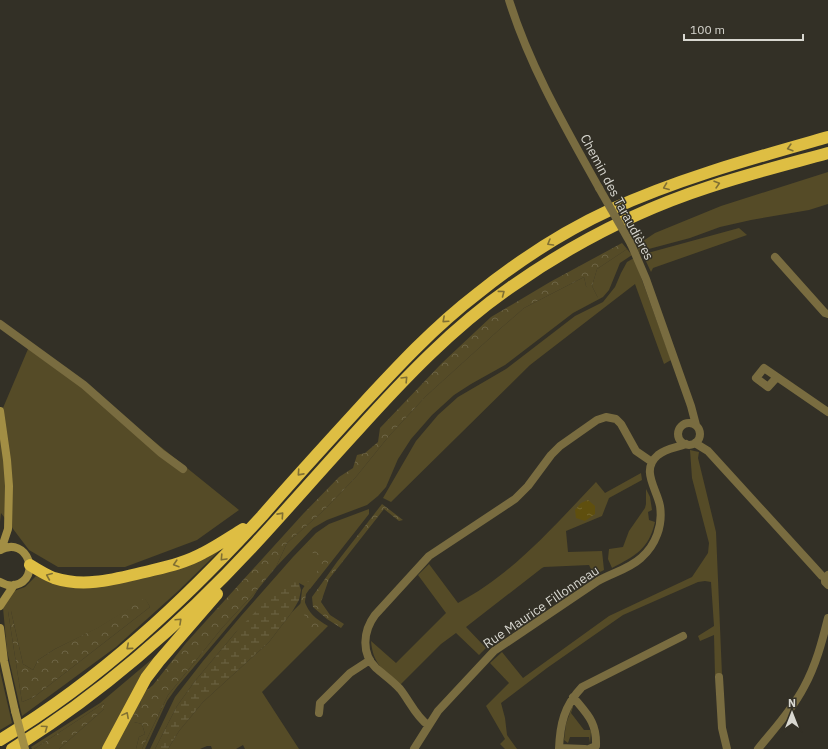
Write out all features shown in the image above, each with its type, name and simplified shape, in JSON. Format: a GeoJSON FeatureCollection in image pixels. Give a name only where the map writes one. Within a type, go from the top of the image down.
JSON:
{"type":"FeatureCollection","features":[{"type":"Feature","properties":{"kind":"highway"},"geometry":{"type":"LineString","coordinates":[[0,740],[71,692],[118,657],[168,613],[259,519],[393,371],[428,336],[468,301],[517,264],[569,232],[638,198],[706,173],[828,138]]}},
{"type":"Feature","properties":{"kind":"highway"},"geometry":{"type":"LineString","coordinates":[[12,749],[73,709],[145,652],[211,591],[406,377],[468,320],[515,284],[547,262],[628,218],[709,187],[828,153]]}},
{"type":"Feature","properties":{"kind":"highway"},"geometry":{"type":"LineString","coordinates":[[30,565],[54,578],[81,582],[105,581],[174,565],[189,560],[220,544],[259,519]]}},
{"type":"Feature","properties":{"kind":"highway"},"geometry":{"type":"LineString","coordinates":[[108,749],[146,678],[204,609],[255,544]]}},
{"type":"Feature","properties":{"kind":"street","name":"Chemin des Taraudières"},"geometry":{"type":"LineString","coordinates":[[509,0],[515,20],[535,70],[631,244],[646,279],[696,425]]}},
{"type":"Feature","properties":{"kind":"street"},"geometry":{"type":"LineString","coordinates":[[775,257],[825,313],[828,314]]}},
{"type":"Feature","properties":{"kind":"street"},"geometry":{"type":"LineString","coordinates":[[0,324],[84,385],[161,453],[182,469]]}},
{"type":"Feature","properties":{"kind":"street"},"geometry":{"type":"LineString","coordinates":[[777,377],[828,412]]}},
{"type":"Feature","properties":{"kind":"street"},"geometry":{"type":"LineString","coordinates":[[670,448],[679,435],[681,428],[687,423],[692,410]]}},
{"type":"Feature","properties":{"kind":"street"},"geometry":{"type":"LineString","coordinates":[[0,411],[9,486],[8,529],[0,550]]}},
{"type":"Feature","properties":{"kind":"street"},"geometry":{"type":"LineString","coordinates":[[428,725],[424,723],[397,686],[377,669],[370,660],[366,651],[365,640],[371,620],[429,556],[515,499],[528,486],[551,454],[597,420],[606,417],[616,419],[621,424],[636,451],[652,462],[657,455],[670,448],[695,443],[699,439],[700,434]]}},
{"type":"Feature","properties":{"kind":"street"},"geometry":{"type":"LineString","coordinates":[[687,423],[696,425],[708,451]]}},
{"type":"Feature","properties":{"kind":"street"},"geometry":{"type":"LineString","coordinates":[[679,435],[681,440],[686,444]]}},
{"type":"Feature","properties":{"kind":"street"},"geometry":{"type":"LineString","coordinates":[[695,443],[708,451],[822,576],[827,579]]}},
{"type":"Feature","properties":{"kind":"street","name":"Rue Maurice Fillonneau"},"geometry":{"type":"LineString","coordinates":[[414,749],[428,725],[445,703],[494,651],[598,581],[642,558],[647,552],[656,538],[661,518],[658,498],[650,476],[650,467],[652,462]]}},
{"type":"Feature","properties":{"kind":"street"},"geometry":{"type":"LineString","coordinates":[[8,529],[15,547]]}},
{"type":"Feature","properties":{"kind":"street"},"geometry":{"type":"LineString","coordinates":[[0,550],[15,547],[26,554],[30,565],[27,576],[19,584],[8,585],[0,582]]}},
{"type":"Feature","properties":{"kind":"street"},"geometry":{"type":"LineString","coordinates":[[0,606],[14,585]]}},
{"type":"Feature","properties":{"kind":"street"},"geometry":{"type":"LineString","coordinates":[[758,749],[790,709],[804,688],[815,663],[828,618]]}},
{"type":"Feature","properties":{"kind":"street"},"geometry":{"type":"LineString","coordinates":[[0,628],[4,662],[25,749]]}},
{"type":"Feature","properties":{"kind":"street"},"geometry":{"type":"LineString","coordinates":[[585,749],[558,749],[559,736],[564,714],[573,697],[582,687],[684,636]]}},
{"type":"Feature","properties":{"kind":"street"},"geometry":{"type":"LineString","coordinates":[[319,713],[320,703],[350,673],[370,660]]}},
{"type":"Feature","properties":{"kind":"street"},"geometry":{"type":"LineString","coordinates":[[719,676],[722,728],[727,749]]}},
{"type":"Feature","properties":{"kind":"street"},"geometry":{"type":"LineString","coordinates":[[573,697],[588,715],[595,728],[596,746],[589,749]]}},
{"type":"Feature","properties":{"kind":"green space"},"geometry":{"type":"Polygon","coordinates":[[[828,172],[828,204],[809,210],[720,227],[690,238],[639,253],[637,245],[655,233],[721,206],[828,172]]]}},
{"type":"Feature","properties":{"kind":"green space"},"geometry":{"type":"Polygon","coordinates":[[[739,228],[747,235],[653,268],[651,272],[643,255],[644,254],[739,228]]]}},
{"type":"Feature","properties":{"kind":"green space"},"geometry":{"type":"Polygon","coordinates":[[[622,243],[627,249],[597,269],[592,286],[598,298],[594,298],[586,286],[584,277],[524,308],[426,396],[389,436],[355,478],[322,512],[287,543],[276,567],[222,628],[168,695],[142,749],[136,749],[139,737],[145,734],[142,724],[134,722],[131,718],[140,707],[142,694],[153,685],[186,643],[303,514],[339,477],[353,468],[357,455],[365,453],[378,442],[380,428],[442,363],[491,317],[550,282],[622,243]]]}},
{"type":"Feature","properties":{"kind":"green space"},"geometry":{"type":"Polygon","coordinates":[[[627,249],[632,255],[620,263],[609,290],[603,297],[573,313],[505,365],[454,395],[432,415],[411,439],[398,459],[386,487],[378,496],[367,505],[327,520],[313,528],[276,567],[287,543],[322,512],[355,478],[389,436],[426,396],[501,328],[524,308],[584,277],[586,286],[598,298],[592,286],[597,269],[627,249]]]}},
{"type":"Feature","properties":{"kind":"green space"},"geometry":{"type":"Polygon","coordinates":[[[634,258],[671,360],[664,364],[635,284],[530,365],[391,502],[383,498],[416,441],[438,415],[458,397],[506,369],[575,316],[603,302],[615,287],[627,262],[634,258]]]}},
{"type":"Feature","properties":{"kind":"green space"},"geometry":{"type":"Polygon","coordinates":[[[31,342],[239,510],[197,540],[125,567],[58,567],[29,550],[1,513],[0,522],[0,415],[31,342]]]}},
{"type":"Feature","properties":{"kind":"green space"},"geometry":{"type":"Polygon","coordinates":[[[690,450],[699,452],[698,458],[716,532],[722,675],[715,675],[714,635],[700,641],[698,636],[714,626],[711,582],[698,582],[623,615],[547,668],[501,703],[507,735],[517,749],[505,749],[500,744],[505,739],[486,706],[509,683],[490,663],[502,652],[523,678],[609,616],[692,577],[708,553],[709,543],[692,478],[690,450]]]}},
{"type":"Feature","properties":{"kind":"green space"},"geometry":{"type":"Polygon","coordinates":[[[641,473],[642,480],[609,498],[602,516],[566,531],[568,552],[602,551],[604,570],[594,575],[589,565],[542,568],[466,627],[486,648],[479,655],[456,633],[441,644],[400,685],[384,671],[377,662],[372,649],[371,641],[396,663],[446,613],[418,575],[429,564],[458,603],[497,578],[515,564],[596,482],[605,493],[641,473]]]}},
{"type":"Feature","properties":{"kind":"green space"},"geometry":{"type":"Polygon","coordinates":[[[646,489],[650,497],[652,510],[648,512],[649,520],[655,522],[649,539],[640,551],[628,560],[612,568],[608,559],[609,549],[623,547],[629,531],[645,508],[646,489]]]}},
{"type":"Feature","properties":{"kind":"green space"},"geometry":{"type":"Polygon","coordinates":[[[382,504],[403,520],[399,521],[384,509],[329,579],[321,602],[330,615],[344,624],[341,628],[313,607],[312,597],[382,504]]]}},
{"type":"Feature","properties":{"kind":"green space"},"geometry":{"type":"Polygon","coordinates":[[[369,509],[369,514],[310,589],[299,583],[236,632],[195,681],[177,706],[155,749],[150,749],[175,697],[203,661],[293,557],[316,533],[329,524],[369,509]]]}},
{"type":"Feature","properties":{"kind":"green space"},"geometry":{"type":"Polygon","coordinates":[[[313,543],[316,552],[322,555],[327,551],[332,557],[306,594],[304,608],[310,617],[321,626],[323,631],[311,637],[306,618],[300,608],[302,590],[307,582],[313,579],[324,559],[314,555],[308,546],[313,543]]]}},
{"type":"Feature","properties":{"kind":"green space"},"geometry":{"type":"Polygon","coordinates":[[[219,551],[177,592],[116,647],[22,716],[7,651],[3,608],[14,591],[25,587],[36,576],[66,584],[219,551]],[[145,599],[98,628],[55,649],[38,660],[33,670],[23,664],[11,611],[8,611],[22,702],[34,697],[150,607],[145,599]]]}},
{"type":"Feature","properties":{"kind":"green space"},"geometry":{"type":"Polygon","coordinates":[[[291,582],[299,583],[301,590],[299,600],[292,612],[269,642],[203,702],[179,731],[168,749],[155,749],[177,706],[195,681],[236,632],[280,586],[291,582]]]}},
{"type":"Feature","properties":{"kind":"green space"},"geometry":{"type":"Polygon","coordinates":[[[258,589],[253,597],[177,687],[167,701],[145,749],[142,749],[168,695],[222,628],[258,589]]]}},
{"type":"Feature","properties":{"kind":"green space"},"geometry":{"type":"Polygon","coordinates":[[[145,598],[150,607],[34,697],[22,702],[8,611],[11,611],[23,664],[33,670],[38,660],[55,649],[99,627],[145,598]]]}},
{"type":"Feature","properties":{"kind":"green space"},"geometry":{"type":"Polygon","coordinates":[[[304,600],[308,609],[313,615],[319,621],[328,626],[262,692],[299,749],[245,749],[243,745],[236,749],[212,749],[211,746],[207,746],[200,749],[168,749],[179,731],[203,702],[269,642],[292,612],[304,600]]]}},
{"type":"Feature","properties":{"kind":"green space"},"geometry":{"type":"Polygon","coordinates":[[[164,649],[103,749],[59,749],[104,709],[104,703],[32,749],[31,747],[100,703],[164,649]]]}},
{"type":"Feature","properties":{"kind":"green space"},"geometry":{"type":"Polygon","coordinates":[[[0,671],[12,723],[0,730],[0,671]]]}},
{"type":"Feature","properties":{"kind":"green space"},"geometry":{"type":"Polygon","coordinates":[[[142,694],[140,707],[134,722],[142,724],[145,734],[139,737],[136,749],[113,749],[142,694]]]}},
{"type":"Feature","properties":{"kind":"green space"},"geometry":{"type":"Polygon","coordinates":[[[104,703],[104,709],[59,749],[34,749],[104,703]]]}},
{"type":"Feature","properties":{"kind":"green space"},"geometry":{"type":"Polygon","coordinates":[[[572,707],[571,713],[584,730],[590,730],[591,732],[590,743],[589,737],[570,737],[568,743],[564,740],[566,724],[572,707]]]}},
{"type":"Feature","properties":{"kind":"water"},"geometry":{"type":"Polygon","coordinates":[[[588,500],[595,506],[595,514],[585,521],[576,518],[575,510],[581,503],[588,500]]]}}]}
